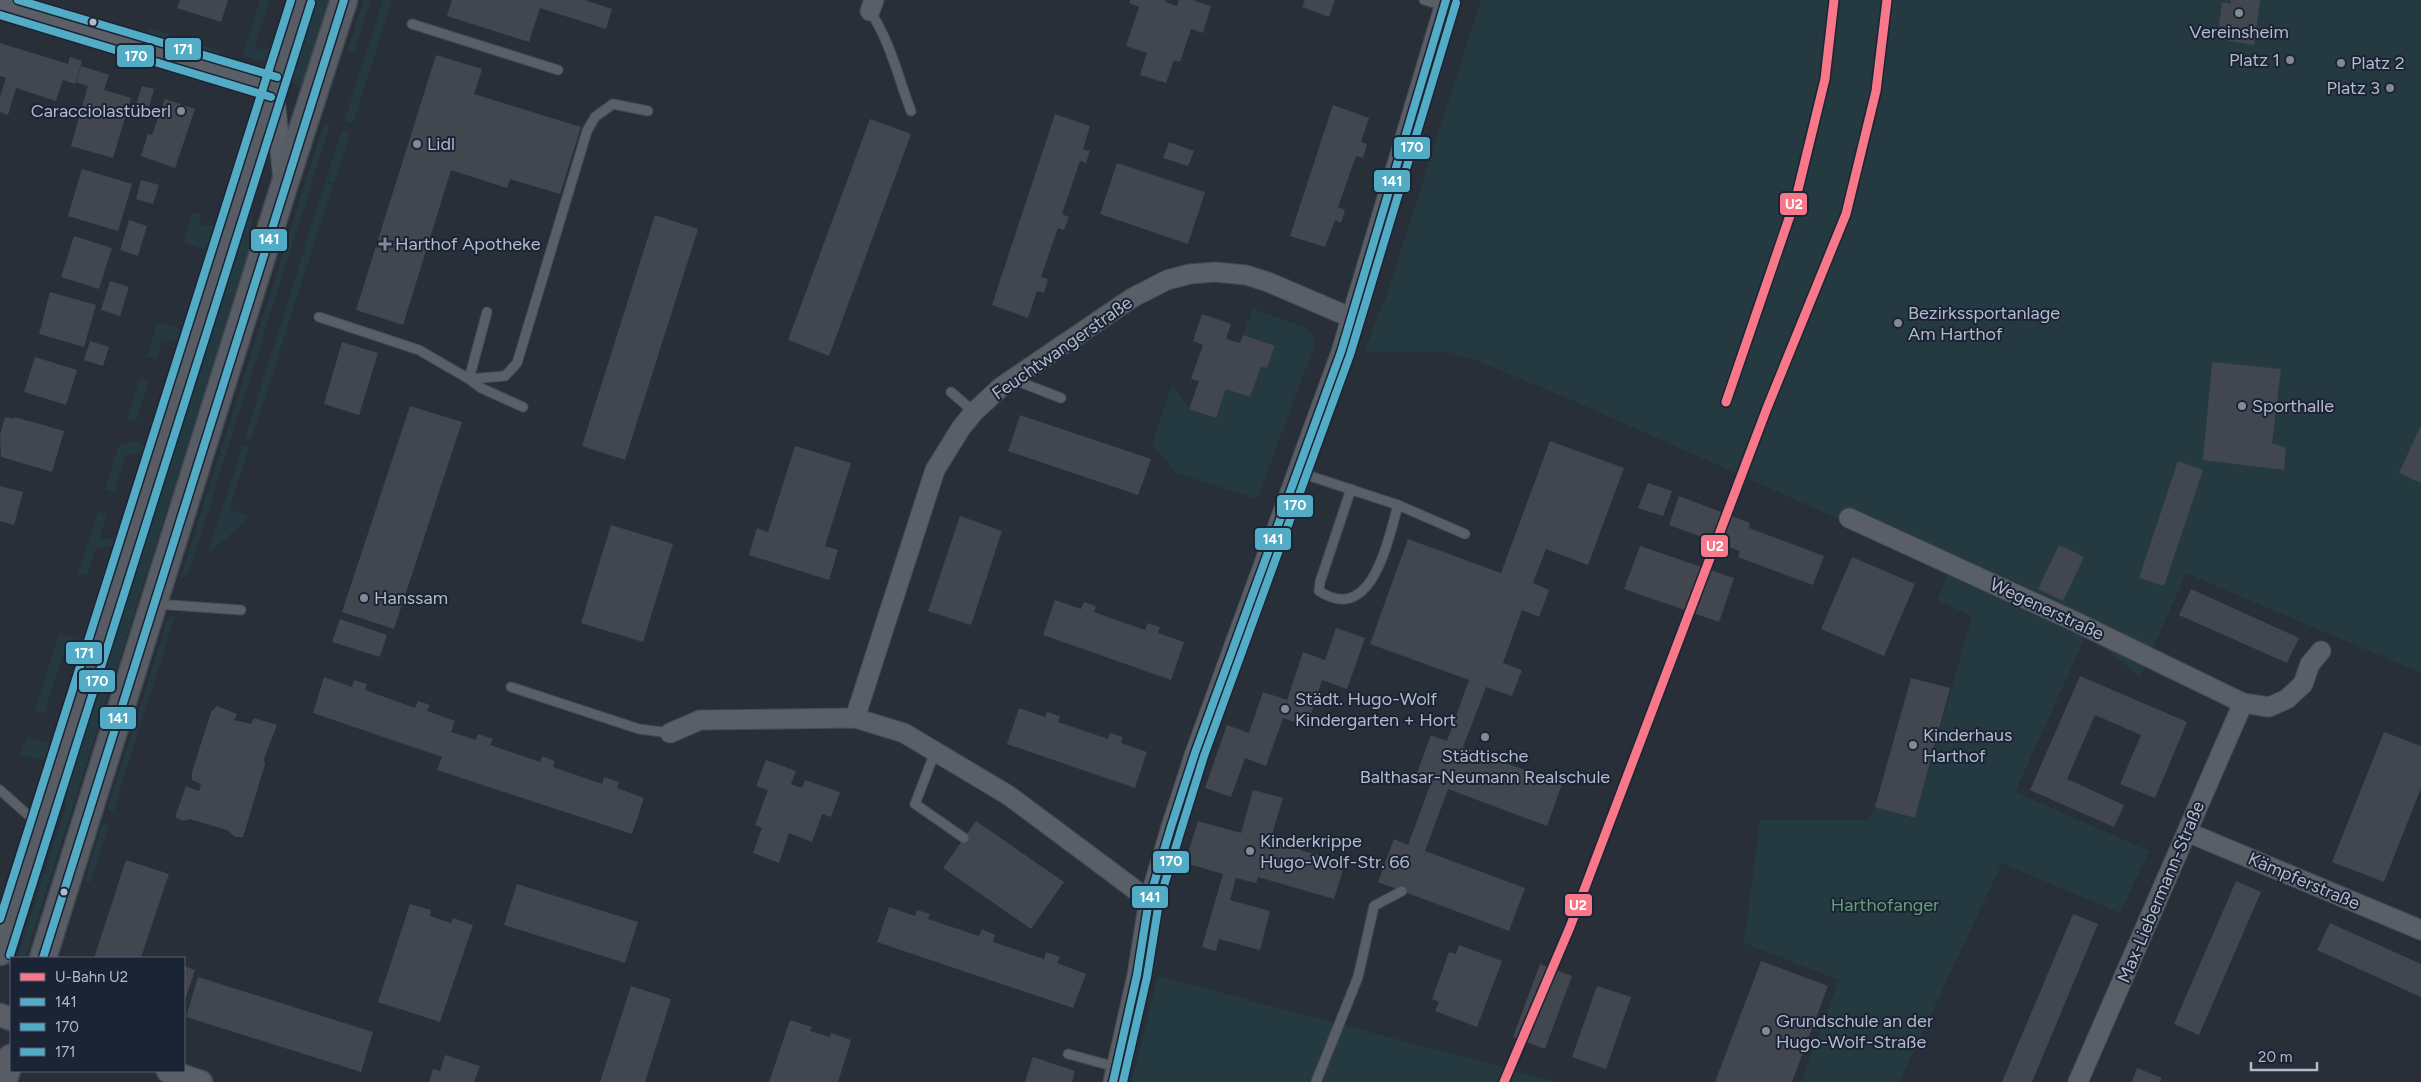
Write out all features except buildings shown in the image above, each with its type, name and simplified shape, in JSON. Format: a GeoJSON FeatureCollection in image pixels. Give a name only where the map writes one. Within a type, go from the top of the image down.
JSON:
{"type":"FeatureCollection","features":[{"type":"Feature","properties":{"kind":"main road"},"geometry":{"type":"LineString","coordinates":[[0,952],[302,0]]}},
{"type":"Feature","properties":{"kind":"main road"},"geometry":{"type":"LineString","coordinates":[[43,957],[344,0]]}},
{"type":"Feature","properties":{"kind":"main road"},"geometry":{"type":"LineString","coordinates":[[3,1082],[10,1061]]}},
{"type":"Feature","properties":{"kind":"street"},"geometry":{"type":"LineString","coordinates":[[1115,1075],[1138,975],[1148,900],[1195,753],[1352,318],[1446,3]]}},
{"type":"Feature","properties":{"kind":"street"},"geometry":{"type":"LineString","coordinates":[[0,5],[274,87],[284,186]]}},
{"type":"Feature","properties":{"kind":"street","name":"Feuchtwangerstraße"},"geometry":{"type":"LineString","coordinates":[[855,718],[935,470],[949,444],[974,412],[1012,379],[1132,298],[1167,280],[1190,274],[1215,272],[1246,276],[1277,285],[1352,318]]}},
{"type":"Feature","properties":{"kind":"street","name":"Wegenerstraße"},"geometry":{"type":"LineString","coordinates":[[1849,518],[2074,621],[2243,702],[2269,707],[2287,699],[2303,684],[2310,664],[2321,651]]}},
{"type":"Feature","properties":{"kind":"street","name":"Max-Liebermann-Straße"},"geometry":{"type":"LineString","coordinates":[[2078,1082],[2243,702]]}},
{"type":"Feature","properties":{"kind":"street"},"geometry":{"type":"LineString","coordinates":[[670,733],[700,720],[855,718],[904,733],[1008,795],[1148,900]]}},
{"type":"Feature","properties":{"kind":"street","name":"Kämpferstraße"},"geometry":{"type":"LineString","coordinates":[[2187,832],[2421,930]]}},
{"type":"Feature","properties":{"kind":"street"},"geometry":{"type":"LineString","coordinates":[[171,1072],[201,1082]]}},
{"type":"Feature","properties":{"kind":"lane"},"geometry":{"type":"LineString","coordinates":[[1424,0],[1446,3]]}},
{"type":"Feature","properties":{"kind":"lane"},"geometry":{"type":"LineString","coordinates":[[872,5],[889,44],[891,59],[911,111]]}},
{"type":"Feature","properties":{"kind":"lane"},"geometry":{"type":"LineString","coordinates":[[412,24],[558,70]]}},
{"type":"Feature","properties":{"kind":"lane"},"geometry":{"type":"LineString","coordinates":[[469,379],[505,376],[517,363],[587,131],[595,116],[613,104],[648,111]]}},
{"type":"Feature","properties":{"kind":"lane"},"geometry":{"type":"LineString","coordinates":[[469,379],[487,312]]}},
{"type":"Feature","properties":{"kind":"lane"},"geometry":{"type":"LineString","coordinates":[[319,317],[419,350],[469,379],[480,388],[523,407]]}},
{"type":"Feature","properties":{"kind":"lane"},"geometry":{"type":"LineString","coordinates":[[1012,379],[1061,398]]}},
{"type":"Feature","properties":{"kind":"lane"},"geometry":{"type":"LineString","coordinates":[[951,392],[974,412]]}},
{"type":"Feature","properties":{"kind":"lane"},"geometry":{"type":"LineString","coordinates":[[1298,472],[1398,506],[1465,534]]}},
{"type":"Feature","properties":{"kind":"lane"},"geometry":{"type":"LineString","coordinates":[[1351,489],[1320,582],[1319,591],[1331,599],[1344,600],[1366,588],[1378,568],[1398,506]]}},
{"type":"Feature","properties":{"kind":"lane"},"geometry":{"type":"LineString","coordinates":[[154,604],[241,610]]}},
{"type":"Feature","properties":{"kind":"lane"},"geometry":{"type":"LineString","coordinates":[[511,687],[639,729],[670,733]]}},
{"type":"Feature","properties":{"kind":"lane"},"geometry":{"type":"LineString","coordinates":[[935,752],[915,804],[964,838]]}},
{"type":"Feature","properties":{"kind":"lane"},"geometry":{"type":"LineString","coordinates":[[0,790],[40,825]]}},
{"type":"Feature","properties":{"kind":"lane"},"geometry":{"type":"LineString","coordinates":[[1316,1082],[1358,977],[1374,906],[1402,891]]}},
{"type":"Feature","properties":{"kind":"lane"},"geometry":{"type":"LineString","coordinates":[[1068,1054],[1115,1075]]}},
{"type":"Feature","properties":{"kind":"green space"},"geometry":{"type":"Polygon","coordinates":[[[260,0],[270,0],[254,49],[272,48],[265,62],[243,56],[260,0]]]}},
{"type":"Feature","properties":{"kind":"green space"},"geometry":{"type":"Polygon","coordinates":[[[312,0],[329,0],[301,88],[287,79],[312,0]]]}},
{"type":"Feature","properties":{"kind":"green space"},"geometry":{"type":"Polygon","coordinates":[[[364,0],[370,0],[354,53],[347,51],[364,0]]]}},
{"type":"Feature","properties":{"kind":"green space"},"geometry":{"type":"Polygon","coordinates":[[[383,0],[392,0],[353,123],[345,120],[383,0]]]}},
{"type":"Feature","properties":{"kind":"green space","name":"Bezirkssportanlage Am Harthof"},"geometry":{"type":"Polygon","coordinates":[[[1481,0],[2421,0],[2421,673],[2186,573],[2140,677],[2087,633],[2015,792],[2149,851],[2120,913],[2002,863],[1899,1082],[1801,1082],[1839,980],[1744,943],[1760,820],[1869,820],[1875,807],[1915,818],[1972,616],[1937,600],[1951,569],[1567,398],[1473,359],[1449,352],[1364,352],[1387,294],[1481,0]]]}},
{"type":"Feature","properties":{"kind":"green space"},"geometry":{"type":"Polygon","coordinates":[[[150,28],[221,52],[219,58],[148,36],[150,28]]]}},
{"type":"Feature","properties":{"kind":"green space"},"geometry":{"type":"Polygon","coordinates":[[[324,123],[330,125],[188,574],[180,580],[324,123]]]}},
{"type":"Feature","properties":{"kind":"green space"},"geometry":{"type":"Polygon","coordinates":[[[342,130],[350,132],[334,183],[326,180],[342,130]]]}},
{"type":"Feature","properties":{"kind":"green space"},"geometry":{"type":"Polygon","coordinates":[[[268,140],[270,151],[252,206],[251,244],[25,957],[17,957],[66,805],[65,783],[268,140]]]}},
{"type":"Feature","properties":{"kind":"green space"},"geometry":{"type":"Polygon","coordinates":[[[325,183],[333,185],[251,440],[245,438],[325,183]]]}},
{"type":"Feature","properties":{"kind":"green space"},"geometry":{"type":"Polygon","coordinates":[[[193,213],[202,213],[198,226],[217,225],[210,248],[202,249],[184,242],[193,213]]]}},
{"type":"Feature","properties":{"kind":"green space"},"geometry":{"type":"Polygon","coordinates":[[[1253,309],[1304,327],[1312,334],[1315,344],[1257,499],[1176,473],[1152,444],[1172,385],[1189,409],[1216,418],[1226,389],[1250,397],[1261,367],[1267,368],[1275,347],[1243,335],[1253,309]]]}},
{"type":"Feature","properties":{"kind":"green space"},"geometry":{"type":"Polygon","coordinates":[[[158,323],[178,328],[183,333],[180,340],[162,341],[156,360],[147,357],[158,323]]]}},
{"type":"Feature","properties":{"kind":"green space"},"geometry":{"type":"Polygon","coordinates":[[[141,377],[149,380],[136,422],[127,419],[141,377]]]}},
{"type":"Feature","properties":{"kind":"green space"},"geometry":{"type":"Polygon","coordinates":[[[134,440],[146,448],[144,453],[126,455],[114,492],[105,489],[119,445],[134,440]]]}},
{"type":"Feature","properties":{"kind":"green space"},"geometry":{"type":"Polygon","coordinates":[[[243,445],[250,447],[229,509],[246,515],[243,523],[208,554],[243,445]]]}},
{"type":"Feature","properties":{"kind":"green space"},"geometry":{"type":"Polygon","coordinates":[[[98,512],[107,515],[99,539],[117,539],[115,546],[96,548],[87,576],[78,574],[98,512]]]}},
{"type":"Feature","properties":{"kind":"green space"},"geometry":{"type":"Polygon","coordinates":[[[175,615],[113,812],[107,810],[168,619],[175,615]]]}},
{"type":"Feature","properties":{"kind":"green space"},"geometry":{"type":"Polygon","coordinates":[[[59,634],[79,640],[84,645],[82,651],[63,654],[44,714],[35,711],[59,634]]]}},
{"type":"Feature","properties":{"kind":"green space"},"geometry":{"type":"Polygon","coordinates":[[[27,736],[47,743],[52,747],[48,759],[39,760],[21,755],[27,736]]]}},
{"type":"Feature","properties":{"kind":"green space"},"geometry":{"type":"Polygon","coordinates":[[[103,822],[109,824],[90,883],[85,881],[103,822]]]}},
{"type":"Feature","properties":{"kind":"green space"},"geometry":{"type":"Polygon","coordinates":[[[1158,976],[1558,1082],[1132,1082],[1158,976]]]}},
{"type":"Feature","properties":{"kind":"metro line","name":"U2"},"geometry":{"type":"LineString","coordinates":[[1726,402],[1796,198],[1825,79],[1834,0]]}},
{"type":"Feature","properties":{"kind":"metro line","name":"U2"},"geometry":{"type":"LineString","coordinates":[[1504,1082],[1570,927],[1767,408],[1846,214],[1876,91],[1887,0]]}},
{"type":"Feature","properties":{"kind":"transit line","name":"171"},"geometry":{"type":"LineString","coordinates":[[18,0],[277,77]]}},
{"type":"Feature","properties":{"kind":"transit line","name":"171"},"geometry":{"type":"LineString","coordinates":[[0,919],[291,0]]}},
{"type":"Feature","properties":{"kind":"transit line","name":"141"},"geometry":{"type":"LineString","coordinates":[[43,957],[344,0]]}},
{"type":"Feature","properties":{"kind":"transit line","name":"141"},"geometry":{"type":"LineString","coordinates":[[1113,1082],[1137,975],[1149,900],[1171,827],[1195,753],[1341,352],[1446,0]]}},
{"type":"Feature","properties":{"kind":"transit line","name":"170"},"geometry":{"type":"LineString","coordinates":[[10,955],[311,3]]}},
{"type":"Feature","properties":{"kind":"transit line","name":"170"},"geometry":{"type":"LineString","coordinates":[[1123,1082],[1147,977],[1159,902],[1181,830],[1204,756],[1350,355],[1456,3]]}},
{"type":"Feature","properties":{"kind":"transit line","name":"170"},"geometry":{"type":"LineString","coordinates":[[0,15],[271,97]]}},
{"type":"Feature","properties":{"kind":"place","name":"Vereinsheim"},"geometry":{"type":"Point","coordinates":[2239,13]}},
{"type":"Feature","properties":{"kind":"place","name":"Platz 1"},"geometry":{"type":"Point","coordinates":[2290,60]}},
{"type":"Feature","properties":{"kind":"place","name":"Platz 2"},"geometry":{"type":"Point","coordinates":[2341,63]}},
{"type":"Feature","properties":{"kind":"place","name":"Platz 3"},"geometry":{"type":"Point","coordinates":[2390,88]}},
{"type":"Feature","properties":{"kind":"place","name":"Caracciolastüberl"},"geometry":{"type":"Point","coordinates":[181,111]}},
{"type":"Feature","properties":{"kind":"place","name":"Lidl"},"geometry":{"type":"Point","coordinates":[417,144]}},
{"type":"Feature","properties":{"kind":"place","name":"Harthof Apotheke"},"geometry":{"type":"Point","coordinates":[385,244]}},
{"type":"Feature","properties":{"kind":"place","name":"Bezirkssportanlage Am Harthof"},"geometry":{"type":"Point","coordinates":[1898,323]}},
{"type":"Feature","properties":{"kind":"place","name":"Sporthalle"},"geometry":{"type":"Point","coordinates":[2242,406]}},
{"type":"Feature","properties":{"kind":"place","name":"Hanssam"},"geometry":{"type":"Point","coordinates":[364,598]}},
{"type":"Feature","properties":{"kind":"place","name":"Städt. Hugo-Wolf Kindergarten + Hort"},"geometry":{"type":"Point","coordinates":[1285,709]}},
{"type":"Feature","properties":{"kind":"place","name":"Städtische Balthasar-Neumann Realschule"},"geometry":{"type":"Point","coordinates":[1485,737]}},
{"type":"Feature","properties":{"kind":"place","name":"Kinderhaus Harthof"},"geometry":{"type":"Point","coordinates":[1913,745]}},
{"type":"Feature","properties":{"kind":"place","name":"Kinderkrippe Hugo-Wolf-Str. 66"},"geometry":{"type":"Point","coordinates":[1250,851]}},
{"type":"Feature","properties":{"kind":"place","name":"Grundschule an der Hugo-Wolf-Straße"},"geometry":{"type":"Point","coordinates":[1766,1031]}},
{"type":"Feature","properties":{"kind":"park label","name":"Harthofanger"},"geometry":{"type":"Point","coordinates":[1885,905]}}]}
